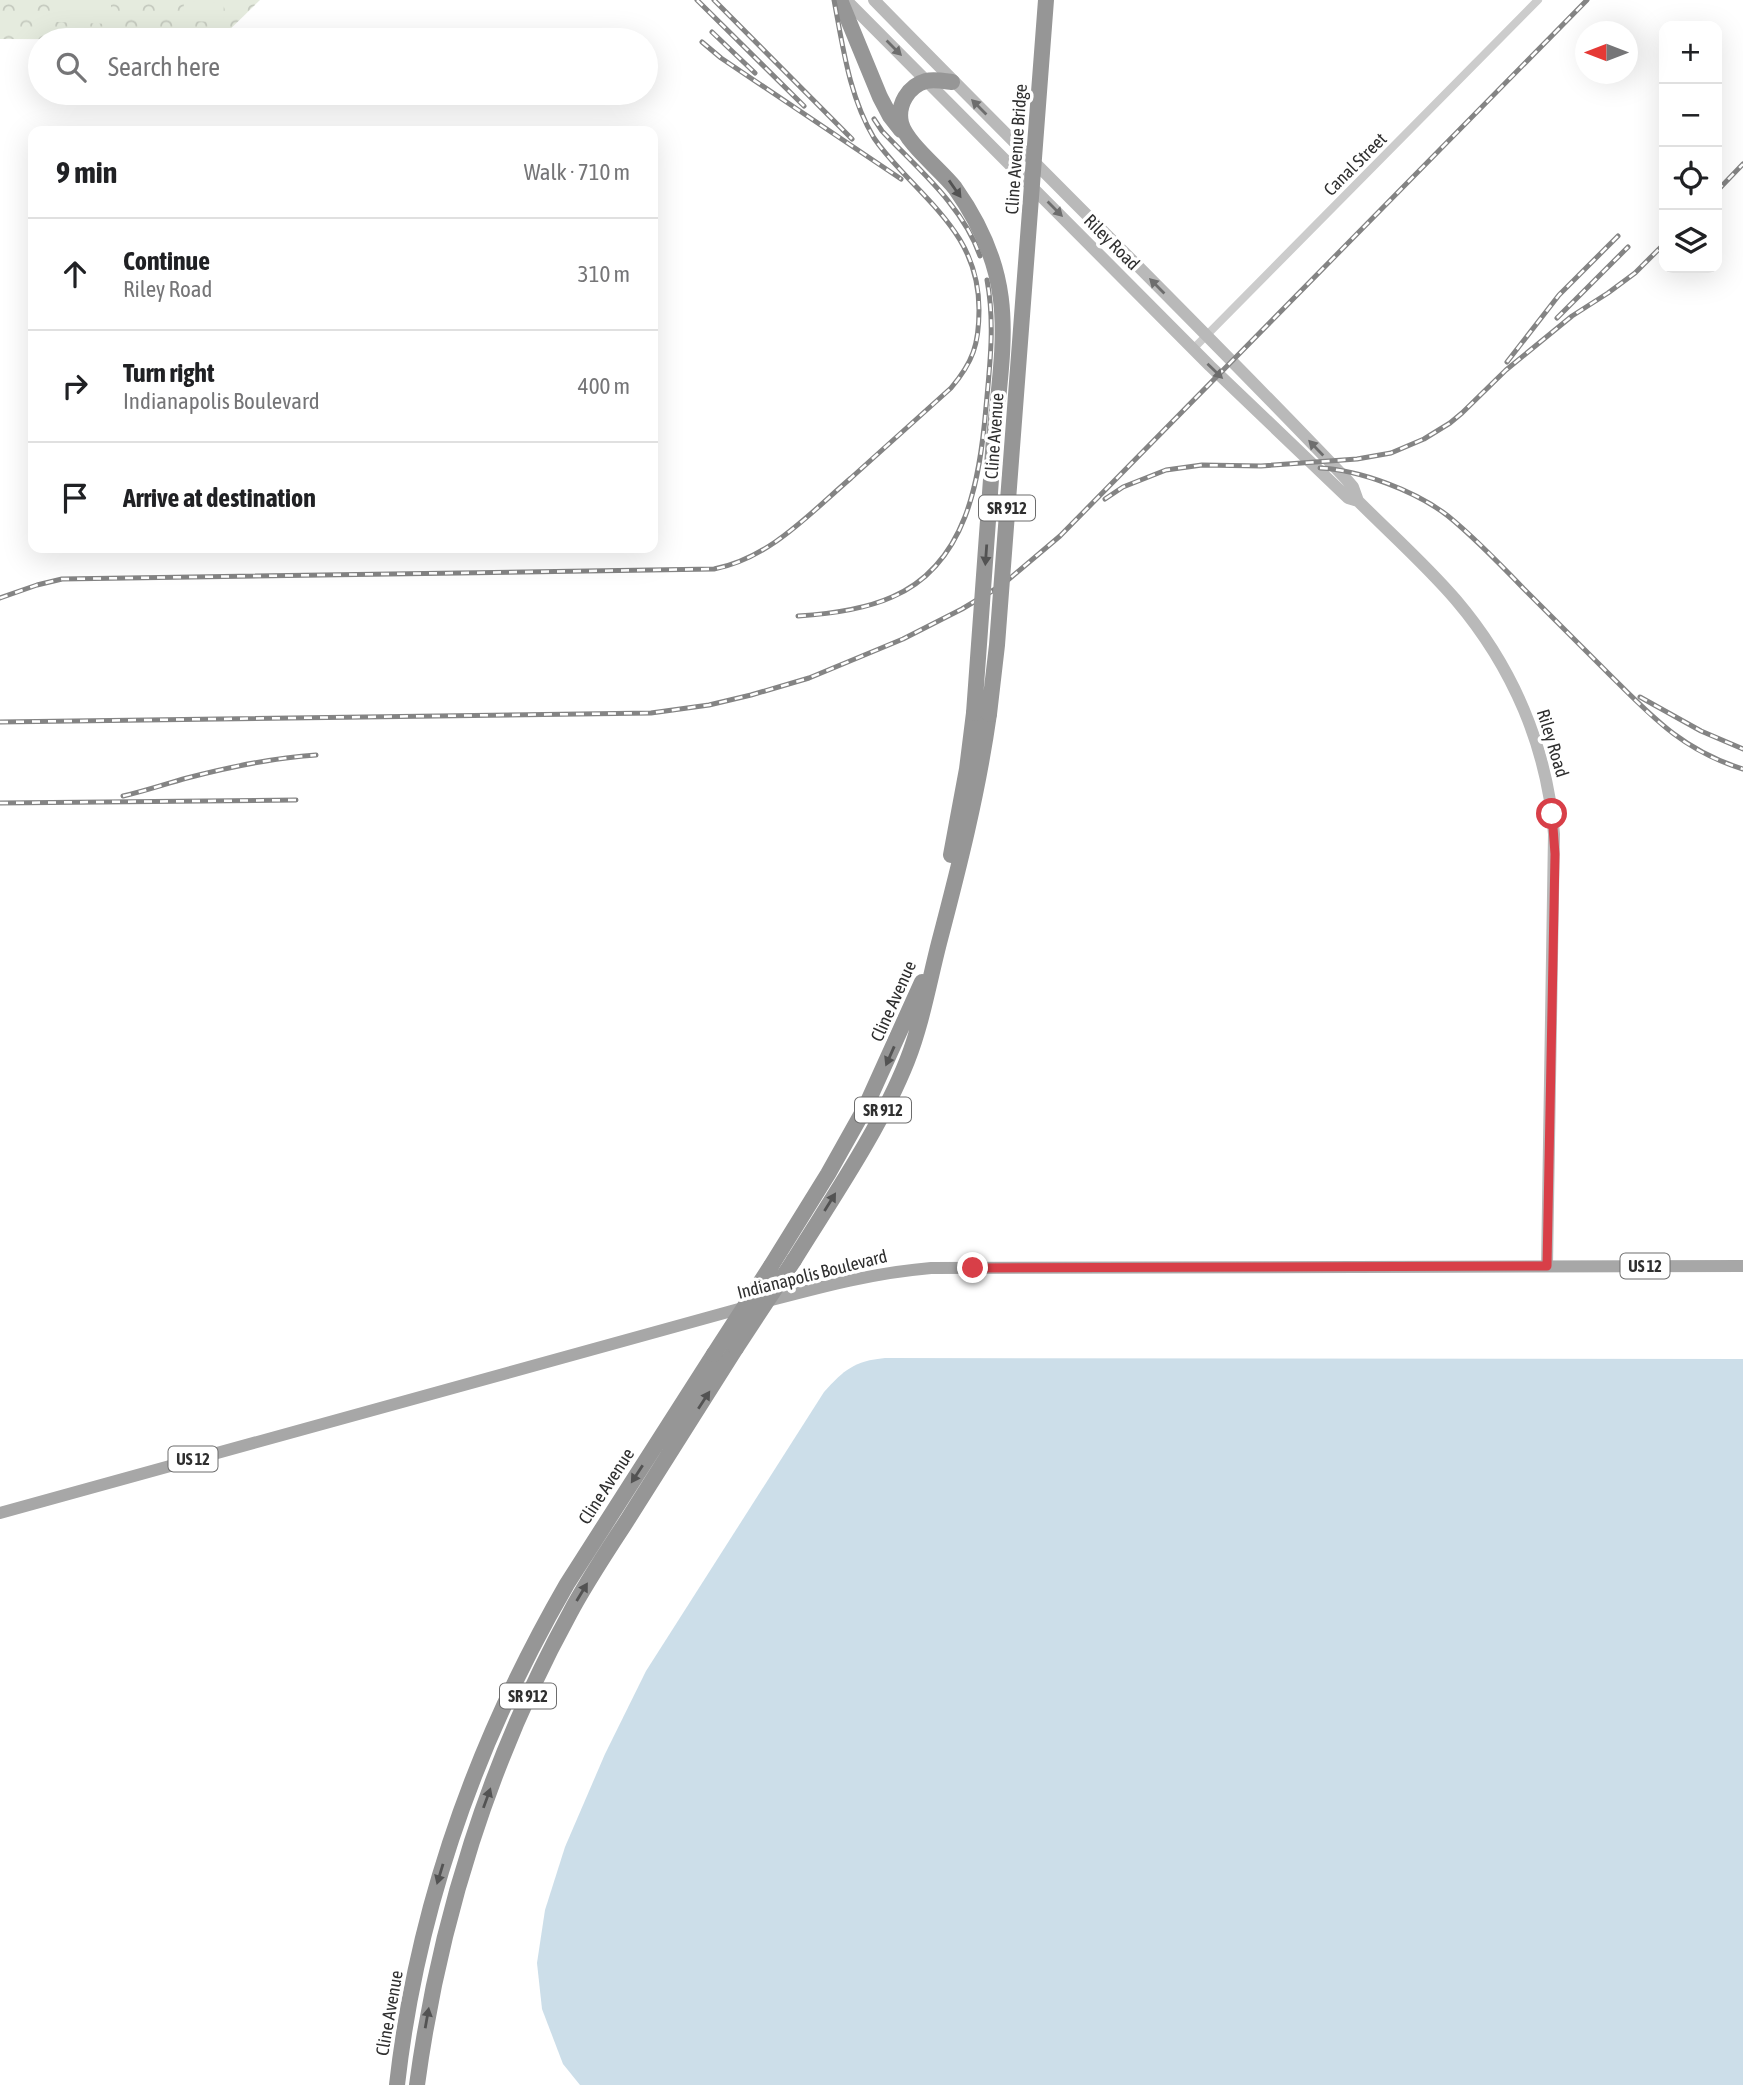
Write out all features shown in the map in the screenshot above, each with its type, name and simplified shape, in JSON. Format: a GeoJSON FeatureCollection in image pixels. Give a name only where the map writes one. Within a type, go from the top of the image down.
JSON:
{"type":"FeatureCollection","features":[{"type":"Feature","properties":{"kind":"highway"},"geometry":{"type":"LineString","coordinates":[[840,0],[880,97],[896,124],[947,178],[986,240],[1002,297],[1003,337],[994,439],[982,714],[967,769],[948,875],[917,993]]}},
{"type":"Feature","properties":{"kind":"highway","name":"Cline Avenue Bridge"},"geometry":{"type":"LineString","coordinates":[[1023,302],[1046,0]]}},
{"type":"Feature","properties":{"kind":"highway"},"geometry":{"type":"LineString","coordinates":[[906,136],[901,122],[903,99],[916,86],[927,81],[952,82]]}},
{"type":"Feature","properties":{"kind":"highway","name":"Cline Avenue"},"geometry":{"type":"LineString","coordinates":[[417,2085],[441,1948],[457,1889],[487,1798],[527,1699],[558,1634],[872,1134],[907,1062],[972,811],[982,714],[997,645],[1023,302]]}},
{"type":"Feature","properties":{"kind":"highway","name":"Cline Avenue"},"geometry":{"type":"LineString","coordinates":[[397,2085],[412,1988],[431,1907],[453,1833],[492,1730],[522,1666],[567,1584],[828,1174],[865,1108],[938,945]]}},
{"type":"Feature","properties":{"kind":"main road","name":"Riley Road"},"geometry":{"type":"LineString","coordinates":[[846,0],[1193,349],[1348,498],[1359,500]]}},
{"type":"Feature","properties":{"kind":"main road","name":"Riley Road"},"geometry":{"type":"LineString","coordinates":[[874,0],[1347,480],[1359,500],[1454,597],[1507,672],[1525,711],[1546,773],[1555,854],[1547,1266]]}},
{"type":"Feature","properties":{"kind":"main road","name":"Indianapolis Boulevard"},"geometry":{"type":"LineString","coordinates":[[0,1513],[845,1280],[890,1272],[931,1268],[1743,1266]]}},
{"type":"Feature","properties":{"kind":"street","name":"Canal Street"},"geometry":{"type":"LineString","coordinates":[[1193,349],[1538,0]]}},
{"type":"Feature","properties":{"kind":"green space"},"geometry":{"type":"Polygon","coordinates":[[[0,0],[260,0],[231,28],[28,28],[28,39],[0,39],[0,0]]]}},
{"type":"Feature","properties":{"kind":"green space"},"geometry":{"type":"Polygon","coordinates":[[[56,0],[111,0],[111,24],[56,22],[56,0]]]}},
{"type":"Feature","properties":{"kind":"green space"},"geometry":{"type":"Polygon","coordinates":[[[184,1],[224,3],[223,22],[183,21],[184,1]]]}},
{"type":"Feature","properties":{"kind":"water"},"geometry":{"type":"Polygon","coordinates":[[[885,1358],[1743,1359],[1743,2085],[580,2085],[563,2064],[542,2009],[537,1963],[545,1910],[565,1847],[605,1754],[646,1671],[824,1392],[857,1364],[885,1358]]]}},
{"type":"Feature","properties":{"kind":"railway"},"geometry":{"type":"LineString","coordinates":[[697,0],[804,106]]}},
{"type":"Feature","properties":{"kind":"railway"},"geometry":{"type":"LineString","coordinates":[[714,0],[852,139]]}},
{"type":"Feature","properties":{"kind":"railway"},"geometry":{"type":"LineString","coordinates":[[0,598],[62,579],[714,569],[753,555],[788,533],[951,388],[970,361],[979,322],[978,289],[967,253],[958,237],[936,207],[882,149],[865,122],[848,71],[834,0]]}},
{"type":"Feature","properties":{"kind":"railway"},"geometry":{"type":"LineString","coordinates":[[0,722],[651,713],[709,705],[809,678],[903,639],[1002,585],[1060,536],[1587,0]]}},
{"type":"Feature","properties":{"kind":"railway"},"geometry":{"type":"LineString","coordinates":[[712,32],[755,73]]}},
{"type":"Feature","properties":{"kind":"railway"},"geometry":{"type":"LineString","coordinates":[[702,42],[721,58],[901,179]]}},
{"type":"Feature","properties":{"kind":"railway"},"geometry":{"type":"LineString","coordinates":[[874,119],[882,131],[951,204],[963,221],[980,256]]}},
{"type":"Feature","properties":{"kind":"railway"},"geometry":{"type":"LineString","coordinates":[[1722,186],[1743,164]]}},
{"type":"Feature","properties":{"kind":"railway"},"geometry":{"type":"LineString","coordinates":[[1507,362],[1559,295],[1618,236]]}},
{"type":"Feature","properties":{"kind":"railway"},"geometry":{"type":"LineString","coordinates":[[1557,318],[1628,247]]}},
{"type":"Feature","properties":{"kind":"railway"},"geometry":{"type":"LineString","coordinates":[[1105,499],[1123,487],[1166,470],[1202,465],[1261,466],[1357,459],[1391,453],[1424,439],[1450,423],[1506,370],[1572,316],[1635,273],[1659,249]]}},
{"type":"Feature","properties":{"kind":"railway"},"geometry":{"type":"LineString","coordinates":[[798,616],[846,611],[892,597],[917,583],[937,564],[953,542],[965,517],[973,490],[983,435],[991,343],[987,280]]}},
{"type":"Feature","properties":{"kind":"railway"},"geometry":{"type":"LineString","coordinates":[[1320,468],[1370,477],[1387,483],[1420,498],[1448,516],[1671,732],[1703,753],[1743,769]]}},
{"type":"Feature","properties":{"kind":"railway"},"geometry":{"type":"LineString","coordinates":[[1640,697],[1701,731],[1743,749]]}},
{"type":"Feature","properties":{"kind":"railway"},"geometry":{"type":"LineString","coordinates":[[123,796],[235,767],[316,755]]}},
{"type":"Feature","properties":{"kind":"railway"},"geometry":{"type":"LineString","coordinates":[[0,803],[296,800]]}},
{"type":"Feature","properties":{"kind":"route"},"geometry":{"type":"LineString","coordinates":[[973,1268],[1547,1266],[1555,854],[1552,814]]}}]}
